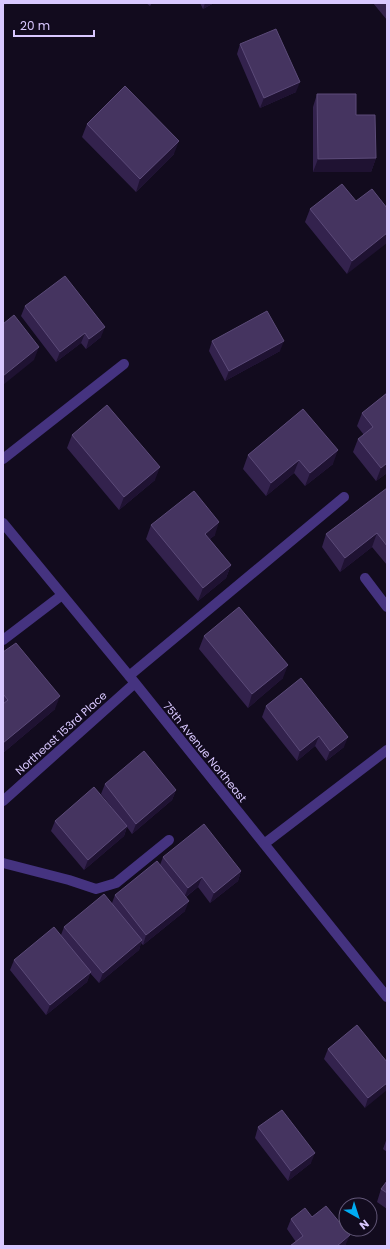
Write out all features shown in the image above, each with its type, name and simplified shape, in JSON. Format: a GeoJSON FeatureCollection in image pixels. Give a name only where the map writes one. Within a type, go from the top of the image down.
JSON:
{"type":"FeatureCollection","features":[{"type":"Feature","properties":{"kind":"street"},"geometry":{"type":"LineString","coordinates":[[3,459],[124,364]]}},
{"type":"Feature","properties":{"kind":"street","name":"Northeast 153rd Place"},"geometry":{"type":"LineString","coordinates":[[3,801],[132,680],[344,497]]}},
{"type":"Feature","properties":{"kind":"street","name":"75th Avenue Northeast"},"geometry":{"type":"LineString","coordinates":[[3,523],[132,680],[387,998]]}},
{"type":"Feature","properties":{"kind":"street"},"geometry":{"type":"LineString","coordinates":[[365,578],[387,607]]}},
{"type":"Feature","properties":{"kind":"street"},"geometry":{"type":"LineString","coordinates":[[3,640],[62,595]]}},
{"type":"Feature","properties":{"kind":"street"},"geometry":{"type":"LineString","coordinates":[[264,844],[387,750]]}},
{"type":"Feature","properties":{"kind":"street"},"geometry":{"type":"LineString","coordinates":[[3,863],[69,880],[96,889],[116,883],[169,840]]}},
{"type":"Feature","properties":{"kind":"building"},"geometry":{"type":"Polygon","coordinates":[[[276,29],[300,82],[264,98],[240,44],[276,29]]]}},
{"type":"Feature","properties":{"kind":"building"},"geometry":{"type":"Polygon","coordinates":[[[125,86],[179,141],[140,179],[87,124],[125,86]]]}},
{"type":"Feature","properties":{"kind":"building"},"geometry":{"type":"Polygon","coordinates":[[[317,94],[356,94],[356,115],[375,115],[376,158],[318,159],[317,94]]]}},
{"type":"Feature","properties":{"kind":"building"},"geometry":{"type":"Polygon","coordinates":[[[342,184],[356,201],[372,189],[387,208],[387,233],[352,261],[310,209],[342,184]]]}},
{"type":"Feature","properties":{"kind":"building"},"geometry":{"type":"Polygon","coordinates":[[[65,276],[105,327],[89,339],[85,333],[60,352],[25,306],[65,276]]]}},
{"type":"Feature","properties":{"kind":"building"},"geometry":{"type":"Polygon","coordinates":[[[267,311],[284,341],[229,371],[212,341],[267,311]]]}},
{"type":"Feature","properties":{"kind":"building"},"geometry":{"type":"Polygon","coordinates":[[[14,315],[39,347],[3,376],[3,324],[14,315]]]}},
{"type":"Feature","properties":{"kind":"building"},"geometry":{"type":"Polygon","coordinates":[[[387,393],[387,463],[381,468],[358,439],[373,427],[362,413],[387,393]]]}},
{"type":"Feature","properties":{"kind":"building"},"geometry":{"type":"Polygon","coordinates":[[[107,405],[160,467],[124,497],[72,435],[107,405]]]}},
{"type":"Feature","properties":{"kind":"building"},"geometry":{"type":"Polygon","coordinates":[[[303,409],[338,450],[310,473],[299,460],[271,483],[248,455],[303,409]]]}},
{"type":"Feature","properties":{"kind":"building"},"geometry":{"type":"Polygon","coordinates":[[[387,488],[387,546],[377,533],[345,558],[326,534],[387,488]]]}},
{"type":"Feature","properties":{"kind":"building"},"geometry":{"type":"Polygon","coordinates":[[[194,491],[219,522],[205,534],[231,565],[203,588],[151,525],[194,491]]]}},
{"type":"Feature","properties":{"kind":"building"},"geometry":{"type":"Polygon","coordinates":[[[239,607],[288,665],[252,694],[204,636],[239,607]]]}},
{"type":"Feature","properties":{"kind":"building"},"geometry":{"type":"Polygon","coordinates":[[[16,643],[60,696],[3,743],[3,704],[8,700],[3,694],[3,652],[16,643]]]}},
{"type":"Feature","properties":{"kind":"building"},"geometry":{"type":"Polygon","coordinates":[[[301,678],[348,737],[330,751],[319,736],[300,751],[266,706],[301,678]]]}},
{"type":"Feature","properties":{"kind":"building"},"geometry":{"type":"Polygon","coordinates":[[[144,751],[176,790],[136,824],[105,784],[144,751]]]}},
{"type":"Feature","properties":{"kind":"building"},"geometry":{"type":"Polygon","coordinates":[[[94,787],[127,826],[88,860],[55,821],[94,787]]]}},
{"type":"Feature","properties":{"kind":"building"},"geometry":{"type":"Polygon","coordinates":[[[204,824],[241,871],[214,893],[202,877],[188,888],[163,857],[204,824]]]}},
{"type":"Feature","properties":{"kind":"building"},"geometry":{"type":"Polygon","coordinates":[[[157,861],[189,901],[146,935],[115,895],[157,861]]]}},
{"type":"Feature","properties":{"kind":"building"},"geometry":{"type":"Polygon","coordinates":[[[104,894],[142,940],[103,973],[64,927],[104,894]]]}},
{"type":"Feature","properties":{"kind":"building"},"geometry":{"type":"Polygon","coordinates":[[[54,927],[91,972],[50,1005],[14,960],[54,927]]]}},
{"type":"Feature","properties":{"kind":"building"},"geometry":{"type":"Polygon","coordinates":[[[357,1025],[387,1062],[387,1083],[368,1098],[328,1049],[357,1025]]]}},
{"type":"Feature","properties":{"kind":"building"},"geometry":{"type":"Polygon","coordinates":[[[282,1110],[315,1153],[291,1171],[258,1127],[282,1110]]]}},
{"type":"Feature","properties":{"kind":"building"},"geometry":{"type":"Polygon","coordinates":[[[387,1181],[387,1193],[381,1189],[387,1181]]]}},
{"type":"Feature","properties":{"kind":"building"},"geometry":{"type":"Polygon","coordinates":[[[326,1206],[338,1220],[338,1237],[348,1237],[337,1246],[290,1246],[303,1236],[291,1219],[305,1208],[312,1217],[326,1206]]]}}]}
